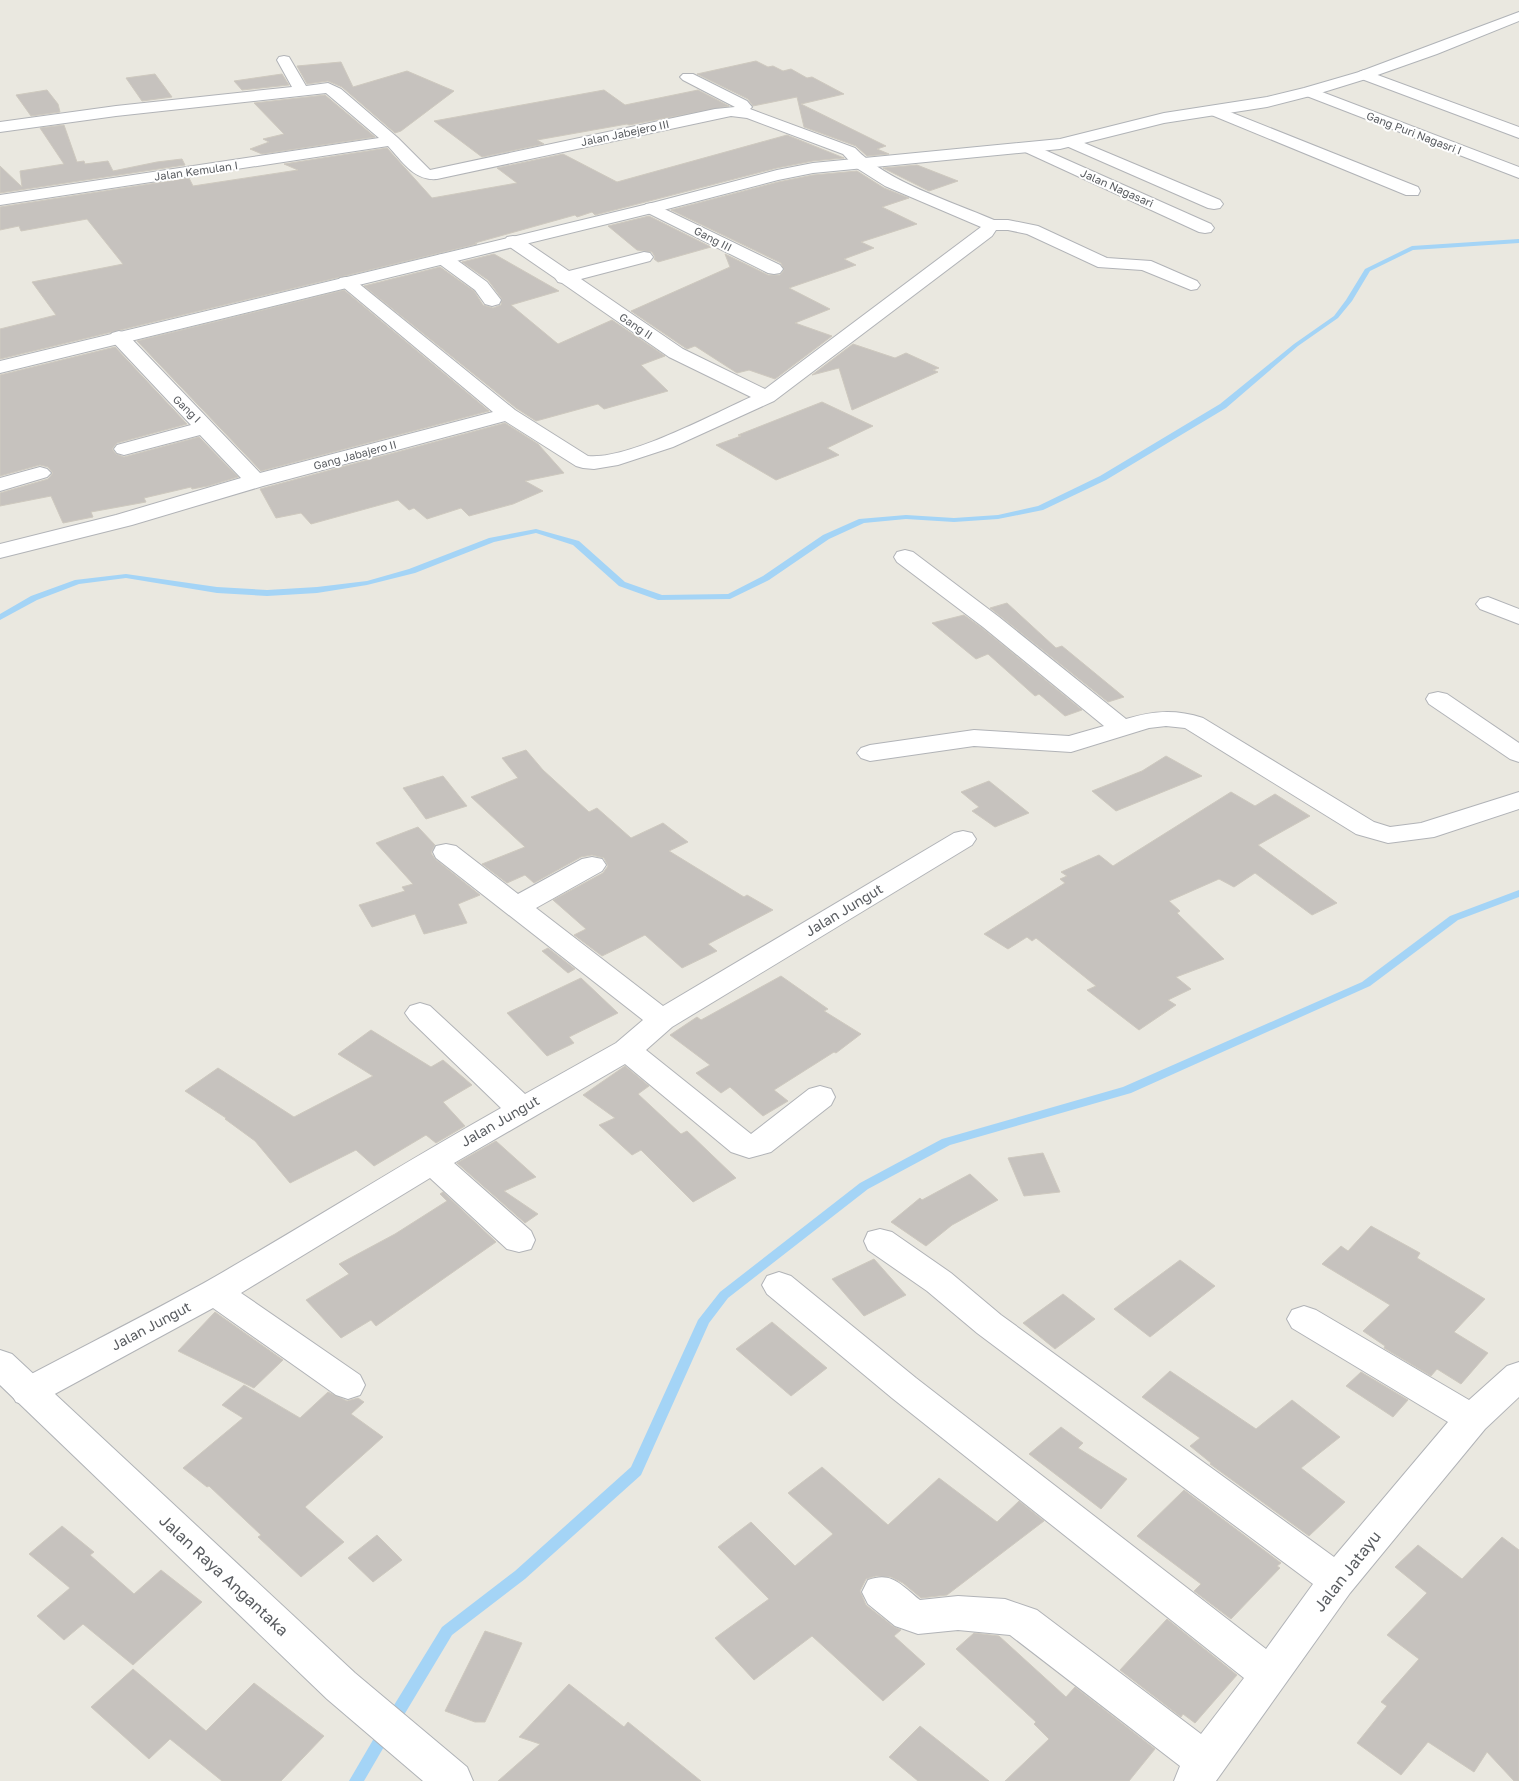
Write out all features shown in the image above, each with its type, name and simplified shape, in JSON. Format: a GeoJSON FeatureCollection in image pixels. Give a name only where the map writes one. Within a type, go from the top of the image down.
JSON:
{"type":"FeatureCollection","features":[{"type":"Feature","properties":{"kind":"street"},"geometry":{"type":"LineString","coordinates":[[0,367],[652,208],[777,175],[813,168],[1029,148],[1070,142],[1164,118],[1215,111],[1309,92],[1432,51],[1519,16]]}},
{"type":"Feature","properties":{"kind":"street"},"geometry":{"type":"LineString","coordinates":[[284,60],[301,90]]}},
{"type":"Feature","properties":{"kind":"street"},"geometry":{"type":"LineString","coordinates":[[1364,74],[1519,133]]}},
{"type":"Feature","properties":{"kind":"street"},"geometry":{"type":"LineString","coordinates":[[688,78],[741,104],[744,107],[741,112]]}},
{"type":"Feature","properties":{"kind":"street","name":"Jalan Jabejero III"},"geometry":{"type":"LineString","coordinates":[[0,127],[116,111],[301,90],[333,89],[392,141],[422,172],[437,174],[715,114],[741,112],[849,151],[860,164],[891,182],[991,225],[1008,225],[1032,230],[1104,263],[1145,264],[1191,285]]}},
{"type":"Feature","properties":{"kind":"street","name":"Gang Puri Nagasri I"},"geometry":{"type":"LineString","coordinates":[[1309,92],[1519,173]]}},
{"type":"Feature","properties":{"kind":"street"},"geometry":{"type":"LineString","coordinates":[[1215,111],[1412,191]]}},
{"type":"Feature","properties":{"kind":"street","name":"Jalan Kemulan I"},"geometry":{"type":"LineString","coordinates":[[0,200],[392,141]]}},
{"type":"Feature","properties":{"kind":"street"},"geometry":{"type":"LineString","coordinates":[[1070,142],[1214,204]]}},
{"type":"Feature","properties":{"kind":"street","name":"Jalan Nagasari"},"geometry":{"type":"LineString","coordinates":[[1029,148],[1205,228]]}},
{"type":"Feature","properties":{"kind":"street","name":"Gang III"},"geometry":{"type":"LineString","coordinates":[[652,208],[774,269]]}},
{"type":"Feature","properties":{"kind":"street"},"geometry":{"type":"LineString","coordinates":[[346,282],[508,414],[579,461],[594,463],[618,458],[666,443],[767,397],[986,232],[991,225]]}},
{"type":"Feature","properties":{"kind":"street","name":"Gang II"},"geometry":{"type":"LineString","coordinates":[[513,241],[564,278],[676,353],[767,397]]}},
{"type":"Feature","properties":{"kind":"street"},"geometry":{"type":"LineString","coordinates":[[564,278],[644,257]]}},
{"type":"Feature","properties":{"kind":"street"},"geometry":{"type":"LineString","coordinates":[[444,259],[481,286],[492,300]]}},
{"type":"Feature","properties":{"kind":"street","name":"Gang I"},"geometry":{"type":"LineString","coordinates":[[119,337],[255,481]]}},
{"type":"Feature","properties":{"kind":"street","name":"Gang Jabajero II"},"geometry":{"type":"LineString","coordinates":[[0,550],[124,520],[255,481],[508,414]]}},
{"type":"Feature","properties":{"kind":"street"},"geometry":{"type":"LineString","coordinates":[[124,449],[206,427]]}},
{"type":"Feature","properties":{"kind":"street"},"geometry":{"type":"LineString","coordinates":[[0,485],[40,473]]}},
{"type":"Feature","properties":{"kind":"street"},"geometry":{"type":"LineString","coordinates":[[905,557],[991,622],[1122,728]]}},
{"type":"Feature","properties":{"kind":"street"},"geometry":{"type":"LineString","coordinates":[[1488,604],[1519,617]]}},
{"type":"Feature","properties":{"kind":"street"},"geometry":{"type":"LineString","coordinates":[[1438,699],[1519,754]]}},
{"type":"Feature","properties":{"kind":"street"},"geometry":{"type":"LineString","coordinates":[[870,753],[974,738],[1071,744],[1122,728],[1167,717],[1181,718],[1194,723],[1358,824],[1388,835],[1424,831],[1519,800]]}},
{"type":"Feature","properties":{"kind":"street","name":"Jalan Jungut"},"geometry":{"type":"LineString","coordinates":[[28,1392],[215,1292],[432,1161],[627,1050],[662,1020],[963,838]]}},
{"type":"Feature","properties":{"kind":"street"},"geometry":{"type":"LineString","coordinates":[[446,852],[662,1020]]}},
{"type":"Feature","properties":{"kind":"street"},"geometry":{"type":"LineString","coordinates":[[516,907],[592,865]]}},
{"type":"Feature","properties":{"kind":"street"},"geometry":{"type":"LineString","coordinates":[[420,1013],[522,1109]]}},
{"type":"Feature","properties":{"kind":"street"},"geometry":{"type":"LineString","coordinates":[[627,1050],[742,1144],[750,1147],[760,1144],[820,1097]]}},
{"type":"Feature","properties":{"kind":"street"},"geometry":{"type":"LineString","coordinates":[[432,1161],[519,1240]]}},
{"type":"Feature","properties":{"kind":"street"},"geometry":{"type":"LineString","coordinates":[[880,1241],[939,1282],[989,1324],[1337,1581]]}},
{"type":"Feature","properties":{"kind":"street"},"geometry":{"type":"LineString","coordinates":[[779,1285],[904,1388],[1270,1674]]}},
{"type":"Feature","properties":{"kind":"street"},"geometry":{"type":"LineString","coordinates":[[215,1292],[348,1385]]}},
{"type":"Feature","properties":{"kind":"street"},"geometry":{"type":"LineString","coordinates":[[1304,1319],[1472,1419]]}},
{"type":"Feature","properties":{"kind":"street","name":"Jalan Raya Angantaka"},"geometry":{"type":"LineString","coordinates":[[0,1364],[341,1686],[447,1776]]}},
{"type":"Feature","properties":{"kind":"street","name":"Jalan Jatayu"},"geometry":{"type":"LineString","coordinates":[[1200,1771],[1337,1581],[1472,1419],[1519,1376]]}},
{"type":"Feature","properties":{"kind":"street"},"geometry":{"type":"LineString","coordinates":[[881,1592],[909,1614],[918,1617],[958,1613],[1005,1616],[1023,1622],[1200,1771]]}},
{"type":"Feature","properties":{"kind":"building"},"geometry":{"type":"Polygon","coordinates":[[[756,61],[783,71],[791,69],[807,78],[812,77],[844,94],[801,104],[886,146],[877,149],[889,154],[867,156],[856,146],[804,127],[797,97],[753,106],[748,99],[697,74],[756,61]]]}},
{"type":"Feature","properties":{"kind":"building"},"geometry":{"type":"Polygon","coordinates":[[[341,62],[353,87],[407,71],[454,91],[401,131],[395,133],[342,87],[328,81],[307,84],[297,66],[341,62]]]}},
{"type":"Feature","properties":{"kind":"building"},"geometry":{"type":"Polygon","coordinates":[[[155,74],[172,97],[142,101],[126,78],[155,74]]]}},
{"type":"Feature","properties":{"kind":"building"},"geometry":{"type":"Polygon","coordinates":[[[282,74],[289,85],[242,90],[234,81],[282,74]]]}},
{"type":"Feature","properties":{"kind":"building"},"geometry":{"type":"Polygon","coordinates":[[[47,90],[58,104],[60,112],[31,116],[16,95],[47,90]]]}},
{"type":"Feature","properties":{"kind":"building"},"geometry":{"type":"Polygon","coordinates":[[[604,90],[625,105],[698,90],[729,106],[537,140],[544,144],[482,157],[434,121],[604,90]]]}},
{"type":"Feature","properties":{"kind":"building"},"geometry":{"type":"Polygon","coordinates":[[[325,95],[375,137],[262,154],[250,149],[269,142],[263,139],[284,134],[254,103],[325,95]]]}},
{"type":"Feature","properties":{"kind":"building"},"geometry":{"type":"Polygon","coordinates":[[[64,125],[77,162],[84,161],[85,164],[108,161],[113,171],[182,159],[185,165],[0,193],[0,166],[22,187],[20,171],[64,164],[40,128],[64,125]]]}},
{"type":"Feature","properties":{"kind":"building"},"geometry":{"type":"Polygon","coordinates":[[[787,135],[844,158],[813,161],[777,168],[595,215],[592,212],[577,217],[575,215],[475,243],[477,244],[0,359],[0,329],[56,315],[32,282],[123,264],[87,219],[21,231],[19,226],[0,230],[0,207],[189,178],[193,186],[298,170],[284,164],[387,148],[432,198],[517,183],[497,168],[563,154],[617,182],[787,135]]]}},
{"type":"Feature","properties":{"kind":"building"},"geometry":{"type":"Polygon","coordinates":[[[917,165],[958,181],[929,191],[883,168],[917,165]]]}},
{"type":"Feature","properties":{"kind":"building"},"geometry":{"type":"Polygon","coordinates":[[[857,171],[884,188],[909,198],[882,207],[917,224],[861,242],[874,248],[844,259],[856,265],[789,288],[830,309],[795,323],[832,336],[775,379],[749,370],[737,373],[695,346],[687,349],[631,311],[730,267],[725,254],[768,275],[780,275],[784,270],[781,263],[671,210],[778,182],[813,175],[857,171]]]}},
{"type":"Feature","properties":{"kind":"building"},"geometry":{"type":"Polygon","coordinates":[[[649,216],[711,247],[658,262],[654,259],[655,257],[652,252],[637,250],[608,226],[649,216]]]}},
{"type":"Feature","properties":{"kind":"building"},"geometry":{"type":"Polygon","coordinates":[[[494,254],[559,291],[511,305],[558,344],[612,320],[665,356],[641,365],[668,391],[604,409],[598,404],[536,421],[516,408],[364,286],[440,267],[474,291],[483,305],[493,308],[501,305],[502,299],[488,280],[462,262],[494,254]]]}},
{"type":"Feature","properties":{"kind":"building"},"geometry":{"type":"Polygon","coordinates":[[[344,290],[489,411],[261,471],[137,341],[344,290]]]}},
{"type":"Feature","properties":{"kind":"building"},"geometry":{"type":"Polygon","coordinates":[[[853,344],[895,358],[906,353],[939,368],[933,370],[938,372],[852,410],[839,368],[812,375],[853,344]]]}},
{"type":"Feature","properties":{"kind":"building"},"geometry":{"type":"Polygon","coordinates":[[[115,347],[187,424],[117,443],[112,449],[116,454],[124,457],[199,437],[238,477],[208,486],[192,489],[191,487],[144,498],[146,502],[91,512],[93,517],[63,523],[51,496],[0,506],[0,493],[48,479],[53,473],[48,467],[40,465],[0,476],[0,375],[115,347]]]}},
{"type":"Feature","properties":{"kind":"building"},"geometry":{"type":"Polygon","coordinates":[[[822,402],[873,426],[827,448],[839,455],[776,480],[716,445],[741,436],[738,435],[822,402]]]}},
{"type":"Feature","properties":{"kind":"building"},"geometry":{"type":"Polygon","coordinates":[[[505,423],[538,444],[564,473],[525,481],[543,491],[513,504],[469,516],[461,508],[427,519],[414,508],[409,510],[398,500],[311,524],[301,513],[276,518],[260,489],[505,423]]]}},
{"type":"Feature","properties":{"kind":"building"},"geometry":{"type":"Polygon","coordinates":[[[1007,603],[1056,648],[1062,646],[1124,697],[1108,702],[990,608],[1007,603]]]}},
{"type":"Feature","properties":{"kind":"building"},"geometry":{"type":"Polygon","coordinates":[[[964,615],[1082,710],[1065,716],[1039,694],[1035,696],[988,654],[976,659],[932,623],[964,615]]]}},
{"type":"Feature","properties":{"kind":"building"},"geometry":{"type":"Polygon","coordinates":[[[526,750],[543,770],[589,812],[597,808],[631,838],[663,823],[688,842],[669,851],[744,897],[747,895],[773,910],[708,944],[717,951],[682,968],[645,935],[602,956],[574,935],[586,929],[553,900],[603,873],[608,866],[604,858],[592,855],[581,857],[534,883],[525,875],[507,883],[482,864],[525,847],[471,797],[518,778],[502,758],[526,750]]]}},
{"type":"Feature","properties":{"kind":"building"},"geometry":{"type":"Polygon","coordinates":[[[1166,756],[1202,776],[1116,811],[1092,791],[1142,771],[1166,756]]]}},
{"type":"Feature","properties":{"kind":"building"},"geometry":{"type":"Polygon","coordinates":[[[443,776],[467,806],[426,819],[403,788],[443,776]]]}},
{"type":"Feature","properties":{"kind":"building"},"geometry":{"type":"Polygon","coordinates":[[[989,781],[1029,813],[995,827],[972,811],[979,807],[961,792],[989,781]]]}},
{"type":"Feature","properties":{"kind":"building"},"geometry":{"type":"Polygon","coordinates":[[[1231,792],[1255,806],[1275,794],[1310,816],[1258,845],[1337,903],[1312,915],[1255,873],[1234,887],[1219,879],[1169,901],[1180,911],[1177,913],[1224,959],[1176,977],[1191,989],[1168,1000],[1176,1005],[1139,1030],[1087,990],[1096,986],[1036,938],[1032,941],[1027,937],[1008,949],[984,934],[1065,883],[1060,879],[1067,876],[1061,872],[1099,855],[1113,866],[1231,792]]]}},
{"type":"Feature","properties":{"kind":"building"},"geometry":{"type":"Polygon","coordinates":[[[418,827],[435,845],[431,853],[435,859],[480,895],[458,904],[467,923],[424,934],[415,914],[372,927],[359,905],[405,891],[402,887],[413,884],[376,843],[418,827]]]}},
{"type":"Feature","properties":{"kind":"building"},"geometry":{"type":"Polygon","coordinates":[[[548,948],[575,969],[568,973],[542,951],[548,948]]]}},
{"type":"Feature","properties":{"kind":"building"},"geometry":{"type":"Polygon","coordinates":[[[781,976],[828,1009],[824,1011],[861,1034],[836,1053],[834,1052],[774,1090],[788,1101],[763,1116],[730,1087],[721,1093],[696,1073],[710,1065],[670,1035],[697,1017],[701,1020],[781,976]]]}},
{"type":"Feature","properties":{"kind":"building"},"geometry":{"type":"Polygon","coordinates":[[[581,978],[618,1013],[569,1037],[574,1043],[547,1056],[507,1013],[581,978]]]}},
{"type":"Feature","properties":{"kind":"building"},"geometry":{"type":"Polygon","coordinates":[[[371,1030],[431,1067],[443,1060],[472,1085],[443,1102],[465,1126],[436,1143],[426,1135],[374,1166],[356,1150],[290,1183],[255,1141],[226,1118],[185,1091],[218,1068],[294,1117],[373,1076],[338,1054],[371,1030]]]}},
{"type":"Feature","properties":{"kind":"building"},"geometry":{"type":"Polygon","coordinates":[[[625,1066],[649,1086],[638,1094],[681,1134],[687,1131],[736,1178],[693,1202],[641,1150],[632,1155],[599,1125],[615,1118],[583,1095],[625,1066]]]}},
{"type":"Feature","properties":{"kind":"building"},"geometry":{"type":"Polygon","coordinates":[[[496,1141],[536,1177],[504,1191],[538,1214],[525,1223],[457,1163],[496,1141]]]}},
{"type":"Feature","properties":{"kind":"building"},"geometry":{"type":"Polygon","coordinates":[[[1043,1153],[1060,1192],[1024,1196],[1008,1158],[1043,1153]]]}},
{"type":"Feature","properties":{"kind":"building"},"geometry":{"type":"Polygon","coordinates":[[[970,1174],[998,1200],[952,1225],[926,1246],[891,1222],[920,1198],[922,1200],[970,1174]]]}},
{"type":"Feature","properties":{"kind":"building"},"geometry":{"type":"Polygon","coordinates":[[[443,1192],[496,1242],[376,1326],[371,1320],[341,1338],[306,1300],[349,1274],[339,1264],[395,1234],[447,1201],[440,1194],[443,1192]]]}},
{"type":"Feature","properties":{"kind":"building"},"geometry":{"type":"Polygon","coordinates":[[[1371,1226],[1420,1253],[1417,1258],[1485,1299],[1454,1332],[1488,1353],[1461,1384],[1437,1369],[1431,1376],[1384,1348],[1385,1346],[1363,1331],[1390,1305],[1322,1264],[1341,1246],[1348,1251],[1371,1226]]]}},
{"type":"Feature","properties":{"kind":"building"},"geometry":{"type":"Polygon","coordinates":[[[874,1259],[906,1295],[864,1316],[832,1279],[874,1259]]]}},
{"type":"Feature","properties":{"kind":"building"},"geometry":{"type":"Polygon","coordinates":[[[1180,1260],[1215,1286],[1150,1337],[1114,1309],[1180,1260]]]}},
{"type":"Feature","properties":{"kind":"building"},"geometry":{"type":"Polygon","coordinates":[[[1063,1294],[1095,1319],[1055,1349],[1023,1323],[1063,1294]]]}},
{"type":"Feature","properties":{"kind":"building"},"geometry":{"type":"Polygon","coordinates":[[[215,1312],[283,1360],[254,1388],[178,1351],[215,1312]]]}},
{"type":"Feature","properties":{"kind":"building"},"geometry":{"type":"Polygon","coordinates":[[[772,1322],[827,1368],[791,1396],[736,1349],[772,1322]]]}},
{"type":"Feature","properties":{"kind":"building"},"geometry":{"type":"Polygon","coordinates":[[[1170,1371],[1256,1429],[1292,1400],[1340,1437],[1301,1468],[1345,1502],[1309,1536],[1210,1464],[1190,1446],[1200,1438],[1142,1397],[1170,1371]]]}},
{"type":"Feature","properties":{"kind":"building"},"geometry":{"type":"Polygon","coordinates":[[[1361,1372],[1408,1400],[1393,1417],[1346,1386],[1361,1372]]]}},
{"type":"Feature","properties":{"kind":"building"},"geometry":{"type":"Polygon","coordinates":[[[244,1385],[300,1418],[328,1392],[347,1401],[358,1398],[364,1402],[351,1414],[383,1437],[305,1507],[344,1542],[301,1577],[258,1537],[261,1535],[209,1486],[207,1487],[183,1468],[243,1418],[222,1405],[244,1385]]]}},
{"type":"Feature","properties":{"kind":"building"},"geometry":{"type":"Polygon","coordinates":[[[1061,1427],[1083,1443],[1078,1448],[1127,1479],[1101,1509],[1029,1454],[1061,1427]]]}},
{"type":"Feature","properties":{"kind":"building"},"geometry":{"type":"Polygon","coordinates":[[[822,1467],[888,1525],[939,1478],[997,1522],[1019,1501],[1044,1521],[947,1595],[921,1598],[903,1583],[891,1577],[876,1576],[866,1579],[860,1591],[866,1605],[894,1627],[901,1630],[894,1636],[925,1664],[883,1701],[812,1636],[754,1680],[715,1638],[769,1599],[718,1547],[751,1522],[795,1566],[833,1534],[788,1493],[822,1467]]]}},
{"type":"Feature","properties":{"kind":"building"},"geometry":{"type":"Polygon","coordinates":[[[1184,1490],[1281,1563],[1277,1566],[1280,1568],[1231,1619],[1194,1591],[1201,1584],[1137,1536],[1184,1490]]]}},
{"type":"Feature","properties":{"kind":"building"},"geometry":{"type":"Polygon","coordinates":[[[62,1526],[94,1552],[90,1555],[134,1594],[161,1570],[202,1602],[133,1665],[83,1624],[64,1640],[37,1616],[70,1588],[29,1554],[62,1526]]]}},
{"type":"Feature","properties":{"kind":"building"},"geometry":{"type":"Polygon","coordinates":[[[377,1535],[402,1560],[373,1582],[348,1558],[377,1535]]]}},
{"type":"Feature","properties":{"kind":"building"},"geometry":{"type":"Polygon","coordinates":[[[1502,1537],[1519,1550],[1519,1781],[1514,1781],[1487,1752],[1474,1772],[1428,1742],[1401,1775],[1357,1743],[1387,1706],[1381,1702],[1419,1659],[1387,1635],[1427,1593],[1395,1567],[1418,1545],[1462,1579],[1502,1537]]]}},
{"type":"Feature","properties":{"kind":"building"},"geometry":{"type":"Polygon","coordinates":[[[1167,1619],[1237,1675],[1195,1723],[1183,1714],[1181,1717],[1120,1670],[1167,1619]]]}},
{"type":"Feature","properties":{"kind":"building"},"geometry":{"type":"Polygon","coordinates":[[[485,1631],[522,1643],[485,1722],[475,1722],[445,1711],[485,1631]]]}},
{"type":"Feature","properties":{"kind":"building"},"geometry":{"type":"Polygon","coordinates":[[[974,1633],[999,1636],[1066,1697],[1075,1687],[1155,1749],[1129,1781],[1005,1781],[1049,1739],[1034,1724],[1036,1722],[956,1649],[974,1633]]]}},
{"type":"Feature","properties":{"kind":"building"},"geometry":{"type":"Polygon","coordinates":[[[133,1669],[206,1731],[254,1683],[324,1736],[281,1781],[222,1781],[170,1739],[149,1759],[91,1707],[133,1669]]]}},
{"type":"Feature","properties":{"kind":"building"},"geometry":{"type":"Polygon","coordinates":[[[569,1684],[624,1727],[628,1722],[701,1781],[498,1781],[540,1744],[519,1737],[569,1684]]]}},
{"type":"Feature","properties":{"kind":"building"},"geometry":{"type":"Polygon","coordinates":[[[920,1726],[989,1781],[918,1781],[889,1757],[920,1726]]]}},
{"type":"Feature","properties":{"kind":"waterway"},"geometry":{"type":"LineString","coordinates":[[0,617],[34,598],[78,582],[126,576],[217,590],[267,593],[317,590],[367,583],[412,571],[492,540],[536,531],[576,543],[622,584],[661,598],[730,596],[766,578],[826,537],[862,521],[906,517],[954,520],[998,517],[1040,508],[1103,478],[1223,406],[1296,345],[1336,317],[1349,301],[1367,270],[1412,248],[1519,241]]}},
{"type":"Feature","properties":{"kind":"waterway"},"geometry":{"type":"LineString","coordinates":[[393,1720],[447,1631],[520,1575],[636,1471],[704,1320],[724,1295],[864,1186],[946,1142],[1127,1090],[1366,984],[1454,918],[1519,893]]}},
{"type":"Feature","properties":{"kind":"waterway"},"geometry":{"type":"LineString","coordinates":[[356,1781],[385,1733]]}}]}
